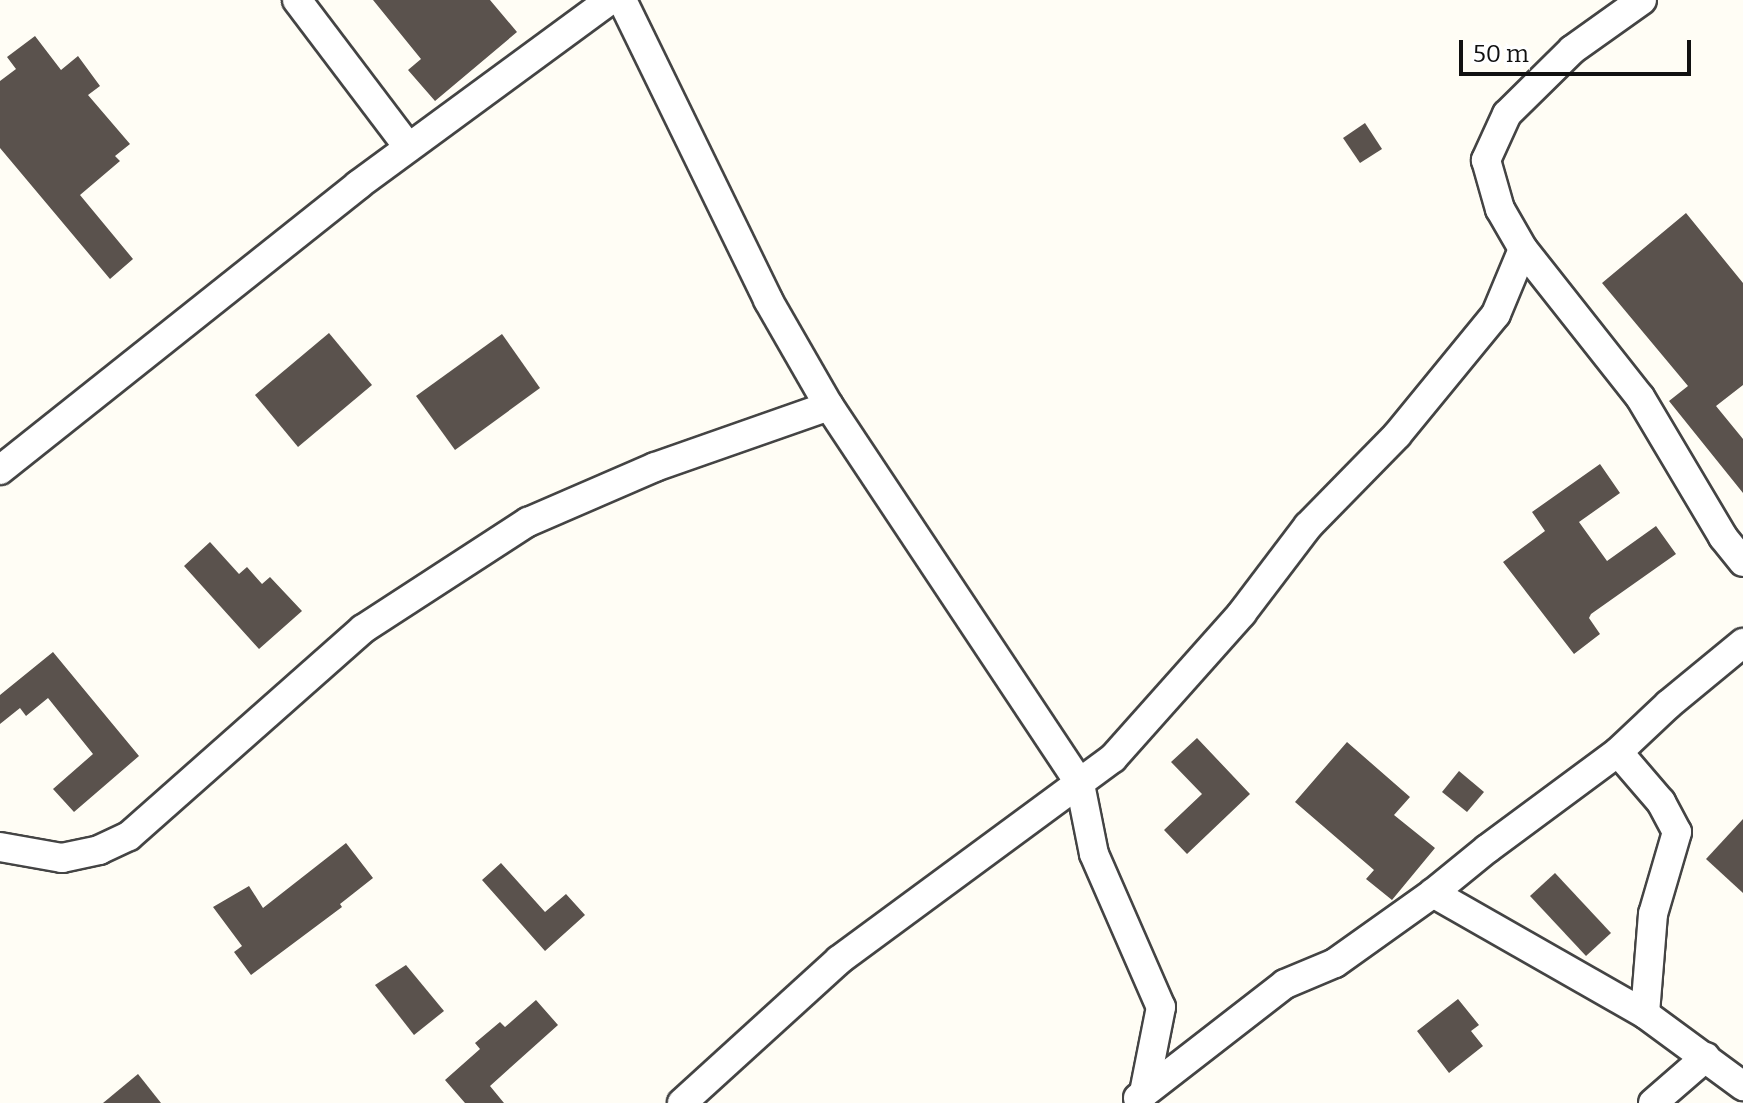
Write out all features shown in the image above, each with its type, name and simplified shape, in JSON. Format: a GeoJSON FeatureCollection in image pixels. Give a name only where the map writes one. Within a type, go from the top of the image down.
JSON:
{"type":"FeatureCollection","features":[{"type":"Feature","properties":{"kind":"street"},"geometry":{"type":"LineString","coordinates":[[297,0],[408,147]]}},
{"type":"Feature","properties":{"kind":"street"},"geometry":{"type":"LineString","coordinates":[[0,470],[408,147],[610,0]]}},
{"type":"Feature","properties":{"kind":"street"},"geometry":{"type":"LineString","coordinates":[[622,0],[768,300],[829,406],[1080,784],[1094,854],[1161,1007],[1138,1098]]}},
{"type":"Feature","properties":{"kind":"street"},"geometry":{"type":"LineString","coordinates":[[1642,0],[1572,50],[1507,114],[1486,160],[1500,209],[1523,249],[1640,397],[1733,530],[1743,562]]}},
{"type":"Feature","properties":{"kind":"street"},"geometry":{"type":"LineString","coordinates":[[682,1103],[839,960],[1113,758],[1242,613],[1308,526],[1407,423],[1496,314],[1523,249]]}},
{"type":"Feature","properties":{"kind":"street"},"geometry":{"type":"LineString","coordinates":[[0,847],[62,858],[99,850],[129,836],[363,629],[528,522],[655,467],[829,406]]}},
{"type":"Feature","properties":{"kind":"street"},"geometry":{"type":"LineString","coordinates":[[1138,1098],[1285,984],[1335,963],[1433,893],[1618,752],[1669,704],[1743,643]]}},
{"type":"Feature","properties":{"kind":"street"},"geometry":{"type":"LineString","coordinates":[[1618,752],[1661,802],[1677,832],[1653,914],[1645,1014]]}},
{"type":"Feature","properties":{"kind":"street"},"geometry":{"type":"LineString","coordinates":[[1433,893],[1645,1014],[1743,1086]]}},
{"type":"Feature","properties":{"kind":"street"},"geometry":{"type":"LineString","coordinates":[[1653,1103],[1706,1057]]}},
{"type":"Feature","properties":{"kind":"building"},"geometry":{"type":"Polygon","coordinates":[[[373,0],[490,0],[517,32],[435,101],[408,70],[421,59],[373,0]]]}},
{"type":"Feature","properties":{"kind":"building"},"geometry":{"type":"Polygon","coordinates":[[[35,36],[61,70],[78,56],[100,86],[88,95],[130,144],[115,156],[120,161],[80,195],[133,259],[110,279],[0,148],[0,81],[16,69],[7,57],[35,36]]]}},
{"type":"Feature","properties":{"kind":"building"},"geometry":{"type":"Polygon","coordinates":[[[1365,123],[1382,149],[1360,163],[1343,138],[1365,123]]]}},
{"type":"Feature","properties":{"kind":"building"},"geometry":{"type":"Polygon","coordinates":[[[1686,213],[1743,283],[1743,385],[1716,406],[1743,439],[1743,493],[1669,401],[1688,386],[1602,283],[1686,213]]]}},
{"type":"Feature","properties":{"kind":"building"},"geometry":{"type":"Polygon","coordinates":[[[329,333],[372,385],[298,447],[255,395],[329,333]]]}},
{"type":"Feature","properties":{"kind":"building"},"geometry":{"type":"Polygon","coordinates":[[[502,334],[540,388],[455,450],[416,396],[502,334]]]}},
{"type":"Feature","properties":{"kind":"building"},"geometry":{"type":"Polygon","coordinates":[[[1600,464],[1620,493],[1579,522],[1607,561],[1656,526],[1676,554],[1591,614],[1589,618],[1600,634],[1574,654],[1503,562],[1545,531],[1532,512],[1600,464]]]}},
{"type":"Feature","properties":{"kind":"building"},"geometry":{"type":"Polygon","coordinates":[[[210,542],[239,574],[247,567],[262,584],[270,577],[302,611],[259,649],[184,566],[210,542]]]}},
{"type":"Feature","properties":{"kind":"building"},"geometry":{"type":"Polygon","coordinates":[[[53,652],[139,756],[74,812],[53,789],[93,754],[48,698],[26,716],[20,708],[0,724],[0,695],[53,652]]]}},
{"type":"Feature","properties":{"kind":"building"},"geometry":{"type":"Polygon","coordinates":[[[1197,738],[1250,794],[1187,854],[1164,830],[1202,794],[1171,762],[1197,738]]]}},
{"type":"Feature","properties":{"kind":"building"},"geometry":{"type":"Polygon","coordinates":[[[1347,742],[1410,797],[1394,815],[1435,848],[1392,900],[1366,879],[1374,870],[1295,802],[1347,742]]]}},
{"type":"Feature","properties":{"kind":"building"},"geometry":{"type":"Polygon","coordinates":[[[1459,771],[1484,792],[1467,812],[1442,792],[1459,771]]]}},
{"type":"Feature","properties":{"kind":"building"},"geometry":{"type":"Polygon","coordinates":[[[1743,819],[1743,893],[1706,859],[1743,819]]]}},
{"type":"Feature","properties":{"kind":"building"},"geometry":{"type":"Polygon","coordinates":[[[346,843],[373,878],[340,904],[342,907],[251,975],[234,952],[242,946],[213,907],[249,886],[263,908],[346,843]]]}},
{"type":"Feature","properties":{"kind":"building"},"geometry":{"type":"Polygon","coordinates":[[[501,863],[545,912],[566,894],[585,915],[545,951],[482,880],[501,863]]]}},
{"type":"Feature","properties":{"kind":"building"},"geometry":{"type":"Polygon","coordinates":[[[1555,873],[1611,933],[1586,956],[1530,896],[1555,873]]]}},
{"type":"Feature","properties":{"kind":"building"},"geometry":{"type":"Polygon","coordinates":[[[406,965],[444,1011],[414,1035],[375,985],[406,965]]]}},
{"type":"Feature","properties":{"kind":"building"},"geometry":{"type":"Polygon","coordinates":[[[1458,999],[1479,1025],[1471,1031],[1483,1046],[1449,1073],[1417,1031],[1458,999]]]}},
{"type":"Feature","properties":{"kind":"building"},"geometry":{"type":"Polygon","coordinates":[[[536,1000],[558,1025],[490,1086],[504,1103],[465,1103],[445,1080],[480,1049],[475,1043],[500,1022],[505,1027],[536,1000]]]}},
{"type":"Feature","properties":{"kind":"building"},"geometry":{"type":"Polygon","coordinates":[[[138,1074],[161,1103],[103,1103],[138,1074]]]}}]}
